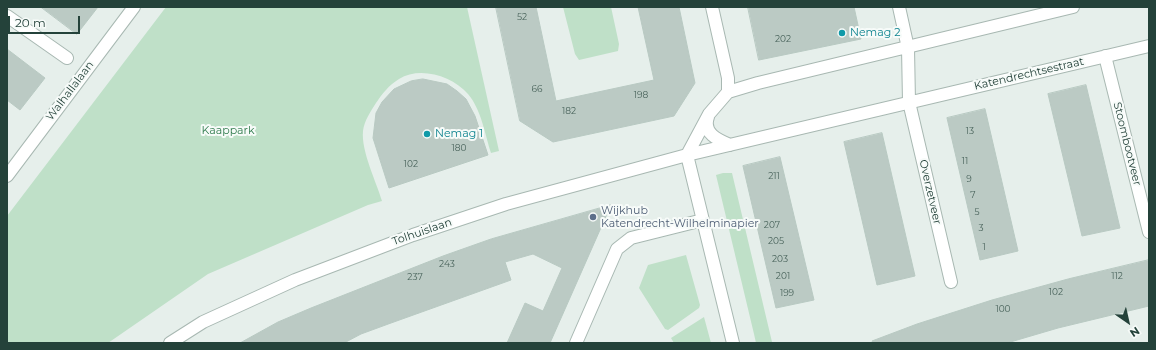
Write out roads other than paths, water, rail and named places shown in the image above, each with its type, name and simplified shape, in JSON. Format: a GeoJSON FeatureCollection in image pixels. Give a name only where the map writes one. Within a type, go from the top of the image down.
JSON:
{"type":"FeatureCollection","features":[{"type":"Feature","properties":{"kind":"street","name":"Walhallalaan"},"geometry":{"type":"LineString","coordinates":[[7,176],[134,7]]}},
{"type":"Feature","properties":{"kind":"street"},"geometry":{"type":"LineString","coordinates":[[712,7],[728,78],[728,92]]}},
{"type":"Feature","properties":{"kind":"street"},"geometry":{"type":"LineString","coordinates":[[899,7],[908,48],[909,102]]}},
{"type":"Feature","properties":{"kind":"street"},"geometry":{"type":"LineString","coordinates":[[733,343],[702,220],[688,155],[709,114],[728,92],[758,83],[1074,7]]}},
{"type":"Feature","properties":{"kind":"street"},"geometry":{"type":"LineString","coordinates":[[7,16],[67,58]]}},
{"type":"Feature","properties":{"kind":"street","name":"Katendrechtsestraat"},"geometry":{"type":"LineString","coordinates":[[688,155],[1149,46]]}},
{"type":"Feature","properties":{"kind":"street","name":"Stoombootveer"},"geometry":{"type":"LineString","coordinates":[[1105,56],[1149,232]]}},
{"type":"Feature","properties":{"kind":"street","name":"Overzetveer"},"geometry":{"type":"LineString","coordinates":[[909,102],[951,282]]}},
{"type":"Feature","properties":{"kind":"street"},"geometry":{"type":"LineString","coordinates":[[709,114],[706,125],[713,136],[730,145]]}},
{"type":"Feature","properties":{"kind":"street","name":"Tolhuislaan"},"geometry":{"type":"LineString","coordinates":[[170,343],[190,329],[234,306],[302,277],[407,237],[515,201],[688,155]]}},
{"type":"Feature","properties":{"kind":"street"},"geometry":{"type":"LineString","coordinates":[[576,343],[617,249],[631,238],[702,220]]}},
{"type":"Feature","properties":{"kind":"place","name":"Nemag 2"},"geometry":{"type":"Point","coordinates":[842,33]}},
{"type":"Feature","properties":{"kind":"place","name":"Nemag 1"},"geometry":{"type":"Point","coordinates":[427,134]}},
{"type":"Feature","properties":{"kind":"place","name":"Wijkhub Katendrecht-Wilhelminapier"},"geometry":{"type":"Point","coordinates":[593,217]}},
{"type":"Feature","properties":{"kind":"park label","name":"Kaappark"},"geometry":{"type":"Point","coordinates":[228,131]}}]}
